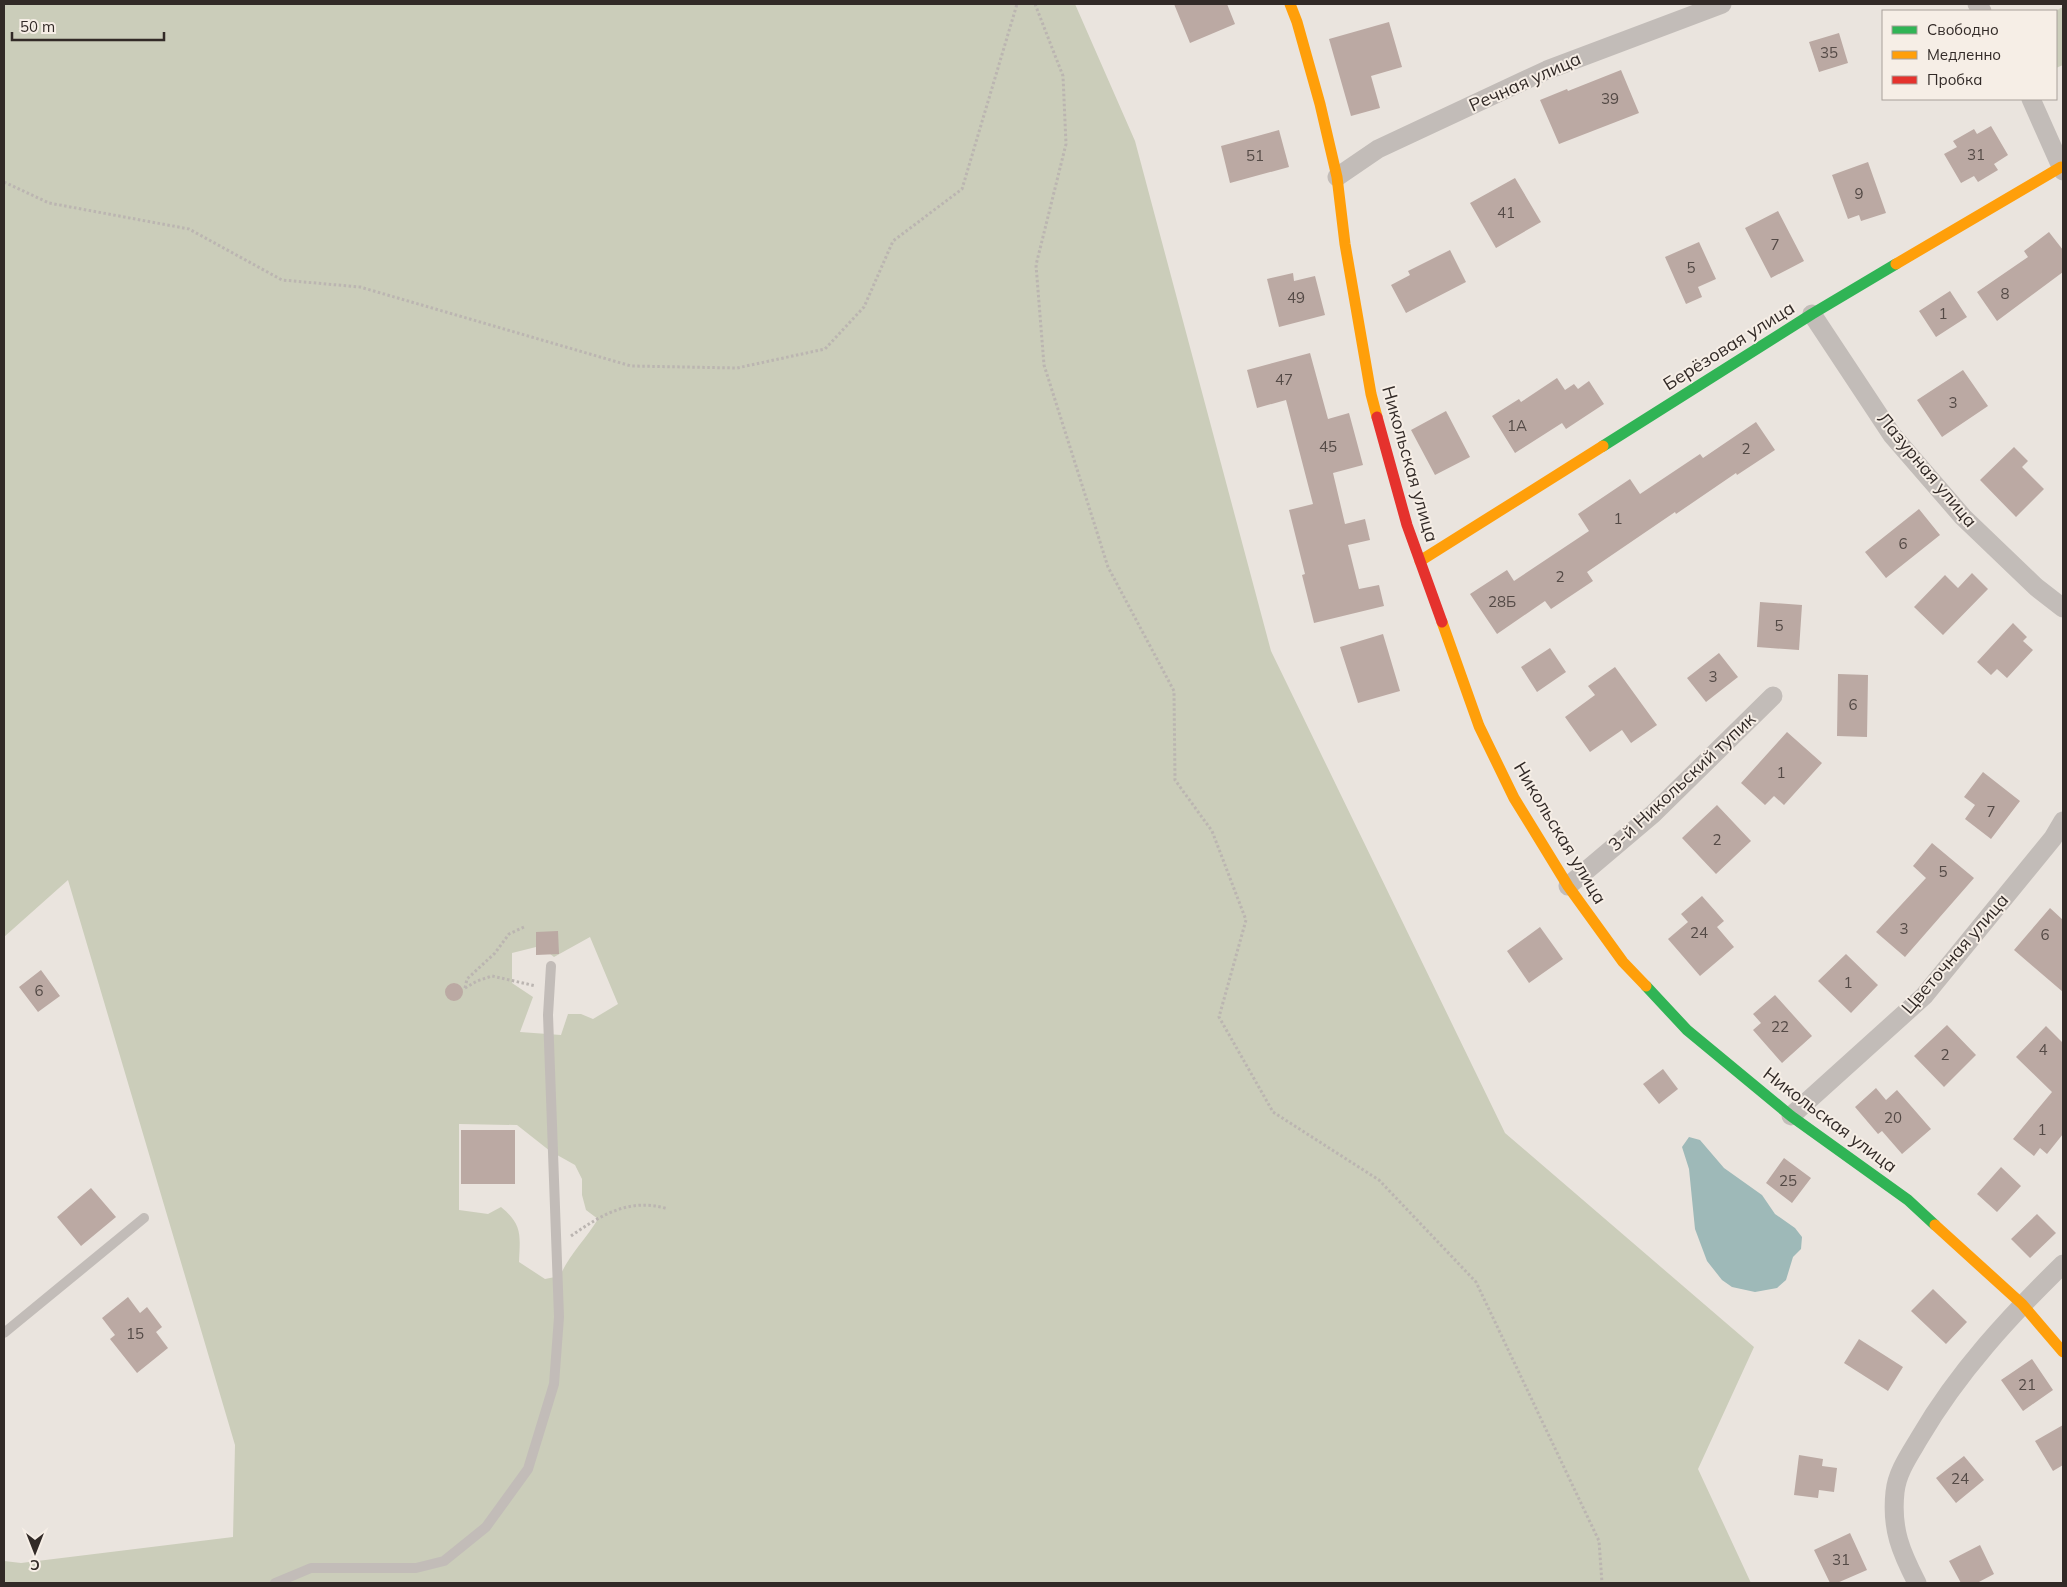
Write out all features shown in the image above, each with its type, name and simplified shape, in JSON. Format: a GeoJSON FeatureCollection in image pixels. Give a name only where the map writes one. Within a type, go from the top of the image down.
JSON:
{"type":"FeatureCollection","features":[{"type":"Feature","properties":{"kind":"street","name":"Никольская улица"},"geometry":{"type":"LineString","coordinates":[[1290,4],[1297,22],[1320,104],[1337,177],[1345,244],[1371,394],[1406,525],[1479,726],[1514,798],[1568,886],[1622,962],[1687,1030],[1792,1116],[1908,1200],[2022,1304],[2063,1352]]}},
{"type":"Feature","properties":{"kind":"street","name":"Речная улица"},"geometry":{"type":"LineString","coordinates":[[1337,177],[1378,149],[1547,70],[1722,4]]}},
{"type":"Feature","properties":{"kind":"street"},"geometry":{"type":"LineString","coordinates":[[2031,100],[2062,169]]}},
{"type":"Feature","properties":{"kind":"street","name":"Берёзовая улица"},"geometry":{"type":"LineString","coordinates":[[1420,561],[1812,314],[2062,169]]}},
{"type":"Feature","properties":{"kind":"street","name":"Лазурная улица"},"geometry":{"type":"LineString","coordinates":[[1812,314],[1892,435],[1963,517],[2036,587],[2063,608]]}},
{"type":"Feature","properties":{"kind":"street","name":"3-й Никольский тупик"},"geometry":{"type":"LineString","coordinates":[[1568,886],[1653,814],[1772,696]]}},
{"type":"Feature","properties":{"kind":"street","name":"Цветочная улица"},"geometry":{"type":"LineString","coordinates":[[1792,1116],[1924,996],[2053,838],[2063,821]]}},
{"type":"Feature","properties":{"kind":"street"},"geometry":{"type":"LineString","coordinates":[[1917,1583],[1899,1546],[1894,1511],[1895,1490],[1904,1464],[1939,1405],[1988,1341],[2063,1264]]}},
{"type":"Feature","properties":{"kind":"lane"},"geometry":{"type":"LineString","coordinates":[[275,1583],[311,1568],[416,1568],[444,1561],[486,1527],[528,1469],[554,1384],[559,1317],[548,1015],[551,966]]}},
{"type":"Feature","properties":{"kind":"lane"},"geometry":{"type":"LineString","coordinates":[[4,1333],[144,1218]]}},
{"type":"Feature","properties":{"kind":"path"},"geometry":{"type":"LineString","coordinates":[[4,182],[49,203],[190,228],[282,280],[360,287],[631,366],[737,368],[825,350],[864,307],[893,241],[962,190],[1017,4]]}},
{"type":"Feature","properties":{"kind":"path"},"geometry":{"type":"LineString","coordinates":[[1035,4],[1063,76],[1066,144],[1036,265],[1044,365],[1108,567],[1174,691],[1175,780],[1212,831],[1246,920],[1218,1017],[1273,1112],[1379,1180],[1476,1282],[1600,1541],[1602,1583]]}},
{"type":"Feature","properties":{"kind":"path"},"geometry":{"type":"LineString","coordinates":[[526,926],[509,934],[495,953],[467,979],[465,988],[476,981],[492,976],[527,985],[549,987]]}},
{"type":"Feature","properties":{"kind":"path"},"geometry":{"type":"LineString","coordinates":[[557,1247],[581,1229],[626,1206],[653,1205],[668,1209]]}},
{"type":"Feature","properties":{"kind":"green space"},"geometry":{"type":"Polygon","coordinates":[[[4,4],[1075,4],[1135,141],[1271,651],[1505,1133],[1754,1347],[1698,1469],[1751,1583],[4,1583],[4,1561],[21,1563],[233,1537],[235,1445],[68,880],[4,937],[4,4]],[[590,937],[554,957],[540,946],[512,953],[512,983],[533,997],[520,1032],[561,1035],[568,1014],[581,1014],[593,1019],[618,1004],[590,937]],[[459,1124],[459,1210],[488,1214],[501,1207],[517,1225],[520,1238],[519,1262],[545,1279],[560,1276],[568,1261],[598,1219],[586,1210],[582,1195],[582,1179],[575,1165],[550,1151],[517,1125],[459,1124]]]}},
{"type":"Feature","properties":{"kind":"green space"},"geometry":{"type":"Polygon","coordinates":[[[2063,7],[2063,65],[2057,68],[2057,10],[2063,7]]]}},
{"type":"Feature","properties":{"kind":"water"},"geometry":{"type":"Polygon","coordinates":[[[1689,1137],[1700,1140],[1724,1168],[1762,1195],[1775,1214],[1795,1228],[1802,1237],[1801,1249],[1793,1257],[1786,1280],[1777,1288],[1755,1292],[1732,1287],[1722,1280],[1707,1261],[1695,1229],[1689,1169],[1682,1147],[1689,1137]]]}},
{"type":"Feature","properties":{"kind":"building"},"geometry":{"type":"Polygon","coordinates":[[[1174,4],[1227,4],[1235,24],[1190,43],[1174,4]]]}},
{"type":"Feature","properties":{"kind":"building"},"geometry":{"type":"Polygon","coordinates":[[[1389,22],[1402,67],[1371,76],[1380,108],[1351,116],[1329,39],[1389,22]]]}},
{"type":"Feature","properties":{"kind":"building"},"geometry":{"type":"Polygon","coordinates":[[[1839,33],[1848,63],[1819,72],[1809,42],[1839,33]]]}},
{"type":"Feature","properties":{"kind":"building"},"geometry":{"type":"Polygon","coordinates":[[[1621,70],[1639,113],[1559,144],[1540,100],[1621,70]]]}},
{"type":"Feature","properties":{"kind":"building"},"geometry":{"type":"Polygon","coordinates":[[[1991,126],[2008,155],[1994,164],[1998,170],[1978,182],[1974,176],[1961,183],[1944,154],[1957,147],[1953,141],[1974,129],[1977,134],[1991,126]]]}},
{"type":"Feature","properties":{"kind":"building"},"geometry":{"type":"Polygon","coordinates":[[[1279,130],[1289,167],[1230,183],[1221,146],[1279,130]]]}},
{"type":"Feature","properties":{"kind":"building"},"geometry":{"type":"Polygon","coordinates":[[[1868,162],[1886,213],[1861,221],[1859,215],[1848,219],[1832,175],[1868,162]]]}},
{"type":"Feature","properties":{"kind":"building"},"geometry":{"type":"Polygon","coordinates":[[[1515,178],[1541,222],[1496,248],[1470,203],[1515,178]]]}},
{"type":"Feature","properties":{"kind":"building"},"geometry":{"type":"Polygon","coordinates":[[[1778,211],[1804,261],[1771,278],[1745,228],[1778,211]]]}},
{"type":"Feature","properties":{"kind":"building"},"geometry":{"type":"Polygon","coordinates":[[[2049,232],[2063,250],[2063,272],[1997,321],[1977,292],[2028,257],[2024,251],[2049,232]]]}},
{"type":"Feature","properties":{"kind":"building"},"geometry":{"type":"Polygon","coordinates":[[[1699,242],[1716,279],[1698,287],[1702,297],[1686,304],[1665,257],[1699,242]]]}},
{"type":"Feature","properties":{"kind":"building"},"geometry":{"type":"Polygon","coordinates":[[[1450,250],[1466,282],[1406,313],[1391,285],[1410,275],[1408,271],[1450,250]]]}},
{"type":"Feature","properties":{"kind":"building"},"geometry":{"type":"Polygon","coordinates":[[[1293,273],[1294,281],[1315,276],[1325,315],[1279,327],[1267,279],[1293,273]]]}},
{"type":"Feature","properties":{"kind":"building"},"geometry":{"type":"Polygon","coordinates":[[[1950,291],[1967,317],[1936,337],[1919,311],[1950,291]]]}},
{"type":"Feature","properties":{"kind":"building"},"geometry":{"type":"Polygon","coordinates":[[[1310,353],[1328,419],[1349,413],[1363,465],[1333,473],[1345,524],[1365,519],[1370,540],[1348,545],[1359,589],[1379,585],[1384,606],[1314,623],[1302,575],[1305,574],[1289,510],[1313,504],[1286,400],[1257,408],[1247,370],[1310,353]]]}},
{"type":"Feature","properties":{"kind":"building"},"geometry":{"type":"Polygon","coordinates":[[[1963,370],[1988,406],[1942,437],[1917,400],[1963,370]]]}},
{"type":"Feature","properties":{"kind":"building"},"geometry":{"type":"Polygon","coordinates":[[[1557,378],[1565,390],[1574,384],[1578,389],[1589,381],[1604,404],[1566,429],[1562,423],[1515,453],[1492,416],[1519,399],[1521,402],[1557,378]]]}},
{"type":"Feature","properties":{"kind":"building"},"geometry":{"type":"Polygon","coordinates":[[[1446,411],[1470,457],[1435,475],[1411,430],[1446,411]]]}},
{"type":"Feature","properties":{"kind":"building"},"geometry":{"type":"Polygon","coordinates":[[[1756,422],[1775,450],[1737,475],[1736,473],[1676,514],[1675,512],[1587,572],[1593,581],[1551,609],[1545,601],[1497,634],[1470,594],[1507,570],[1514,581],[1589,531],[1578,514],[1630,479],[1640,494],[1700,454],[1703,458],[1756,422]]]}},
{"type":"Feature","properties":{"kind":"building"},"geometry":{"type":"Polygon","coordinates":[[[2014,447],[2028,461],[2022,467],[2044,489],[2016,517],[1980,480],[2014,447]]]}},
{"type":"Feature","properties":{"kind":"building"},"geometry":{"type":"Polygon","coordinates":[[[1919,509],[1940,535],[1886,578],[1865,552],[1919,509]]]}},
{"type":"Feature","properties":{"kind":"building"},"geometry":{"type":"Polygon","coordinates":[[[1972,573],[1988,589],[1943,635],[1914,607],[1945,575],[1958,588],[1972,573]]]}},
{"type":"Feature","properties":{"kind":"building"},"geometry":{"type":"Polygon","coordinates":[[[1760,602],[1802,605],[1799,650],[1757,647],[1760,602]]]}},
{"type":"Feature","properties":{"kind":"building"},"geometry":{"type":"Polygon","coordinates":[[[2013,623],[2027,637],[2023,641],[2033,650],[2007,678],[1997,669],[1991,675],[1977,662],[2013,623]]]}},
{"type":"Feature","properties":{"kind":"building"},"geometry":{"type":"Polygon","coordinates":[[[1383,634],[1400,691],[1358,703],[1340,647],[1383,634]]]}},
{"type":"Feature","properties":{"kind":"building"},"geometry":{"type":"Polygon","coordinates":[[[1550,648],[1566,672],[1537,692],[1521,667],[1550,648]]]}},
{"type":"Feature","properties":{"kind":"building"},"geometry":{"type":"Polygon","coordinates":[[[1719,653],[1738,677],[1706,702],[1687,678],[1719,653]]]}},
{"type":"Feature","properties":{"kind":"building"},"geometry":{"type":"Polygon","coordinates":[[[1615,667],[1657,725],[1631,743],[1622,730],[1590,752],[1565,717],[1595,695],[1588,686],[1615,667]]]}},
{"type":"Feature","properties":{"kind":"building"},"geometry":{"type":"Polygon","coordinates":[[[1838,674],[1868,675],[1867,737],[1837,736],[1838,674]]]}},
{"type":"Feature","properties":{"kind":"building"},"geometry":{"type":"Polygon","coordinates":[[[1787,732],[1822,763],[1784,805],[1774,796],[1765,805],[1741,783],[1787,732]]]}},
{"type":"Feature","properties":{"kind":"building"},"geometry":{"type":"Polygon","coordinates":[[[1983,772],[2020,801],[1991,839],[1965,819],[1975,805],[1964,797],[1983,772]]]}},
{"type":"Feature","properties":{"kind":"building"},"geometry":{"type":"Polygon","coordinates":[[[1717,805],[1751,841],[1716,874],[1682,838],[1717,805]]]}},
{"type":"Feature","properties":{"kind":"building"},"geometry":{"type":"Polygon","coordinates":[[[1932,843],[1974,878],[1905,957],[1876,932],[1926,878],[1913,866],[1932,843]]]}},
{"type":"Feature","properties":{"kind":"building"},"geometry":{"type":"Polygon","coordinates":[[[1702,896],[1724,921],[1717,927],[1734,947],[1700,976],[1668,939],[1688,922],[1681,914],[1702,896]]]}},
{"type":"Feature","properties":{"kind":"building"},"geometry":{"type":"Polygon","coordinates":[[[2050,908],[2063,920],[2063,992],[2014,950],[2050,908]]]}},
{"type":"Feature","properties":{"kind":"building"},"geometry":{"type":"Polygon","coordinates":[[[1540,927],[1563,959],[1529,983],[1507,951],[1540,927]]]}},
{"type":"Feature","properties":{"kind":"building"},"geometry":{"type":"Polygon","coordinates":[[[558,931],[559,954],[536,955],[536,932],[558,931]]]}},
{"type":"Feature","properties":{"kind":"building"},"geometry":{"type":"Polygon","coordinates":[[[1846,954],[1878,985],[1851,1013],[1818,981],[1846,954]]]}},
{"type":"Feature","properties":{"kind":"building"},"geometry":{"type":"Polygon","coordinates":[[[41,970],[60,996],[38,1012],[19,987],[41,970]]]}},
{"type":"Feature","properties":{"kind":"building"},"geometry":{"type":"Polygon","coordinates":[[[450,983],[458,983],[463,988],[461,999],[450,1001],[445,996],[445,988],[450,983]]]}},
{"type":"Feature","properties":{"kind":"building"},"geometry":{"type":"Polygon","coordinates":[[[1775,995],[1812,1036],[1782,1063],[1753,1030],[1761,1023],[1753,1014],[1775,995]]]}},
{"type":"Feature","properties":{"kind":"building"},"geometry":{"type":"Polygon","coordinates":[[[1947,1025],[1976,1055],[1944,1087],[1914,1056],[1947,1025]]]}},
{"type":"Feature","properties":{"kind":"building"},"geometry":{"type":"Polygon","coordinates":[[[2046,1026],[2063,1043],[2063,1134],[2047,1154],[2040,1148],[2034,1156],[2013,1139],[2052,1092],[2016,1057],[2046,1026]]]}},
{"type":"Feature","properties":{"kind":"building"},"geometry":{"type":"Polygon","coordinates":[[[1663,1069],[1678,1089],[1659,1104],[1643,1084],[1663,1069]]]}},
{"type":"Feature","properties":{"kind":"building"},"geometry":{"type":"Polygon","coordinates":[[[1876,1088],[1886,1100],[1897,1090],[1931,1129],[1902,1154],[1882,1131],[1878,1134],[1855,1107],[1876,1088]]]}},
{"type":"Feature","properties":{"kind":"building"},"geometry":{"type":"Polygon","coordinates":[[[461,1130],[515,1130],[515,1184],[461,1184],[461,1130]]]}},
{"type":"Feature","properties":{"kind":"building"},"geometry":{"type":"Polygon","coordinates":[[[1784,1158],[1811,1178],[1792,1203],[1766,1183],[1784,1158]]]}},
{"type":"Feature","properties":{"kind":"building"},"geometry":{"type":"Polygon","coordinates":[[[2001,1167],[2021,1186],[1997,1212],[1977,1194],[2001,1167]]]}},
{"type":"Feature","properties":{"kind":"building"},"geometry":{"type":"Polygon","coordinates":[[[91,1188],[116,1217],[81,1246],[57,1217],[91,1188]]]}},
{"type":"Feature","properties":{"kind":"building"},"geometry":{"type":"Polygon","coordinates":[[[2037,1214],[2056,1233],[2030,1258],[2011,1239],[2037,1214]]]}},
{"type":"Feature","properties":{"kind":"building"},"geometry":{"type":"Polygon","coordinates":[[[1933,1289],[1967,1322],[1946,1344],[1911,1311],[1933,1289]]]}},
{"type":"Feature","properties":{"kind":"building"},"geometry":{"type":"Polygon","coordinates":[[[128,1297],[140,1313],[147,1307],[162,1327],[156,1332],[168,1348],[137,1373],[110,1339],[115,1335],[102,1318],[128,1297]]]}},
{"type":"Feature","properties":{"kind":"building"},"geometry":{"type":"Polygon","coordinates":[[[1859,1339],[1903,1367],[1888,1391],[1844,1363],[1859,1339]]]}},
{"type":"Feature","properties":{"kind":"building"},"geometry":{"type":"Polygon","coordinates":[[[2032,1359],[2053,1390],[2023,1411],[2001,1380],[2032,1359]]]}},
{"type":"Feature","properties":{"kind":"building"},"geometry":{"type":"Polygon","coordinates":[[[2063,1425],[2063,1465],[2053,1471],[2035,1441],[2063,1425]]]}},
{"type":"Feature","properties":{"kind":"building"},"geometry":{"type":"Polygon","coordinates":[[[1799,1455],[1823,1459],[1822,1466],[1837,1468],[1834,1492],[1819,1490],[1818,1498],[1794,1495],[1799,1455]]]}},
{"type":"Feature","properties":{"kind":"building"},"geometry":{"type":"Polygon","coordinates":[[[1964,1456],[1984,1480],[1956,1503],[1936,1478],[1964,1456]]]}},
{"type":"Feature","properties":{"kind":"building"},"geometry":{"type":"Polygon","coordinates":[[[1850,1533],[1867,1570],[1837,1583],[1830,1583],[1814,1550],[1850,1533]]]}},
{"type":"Feature","properties":{"kind":"building"},"geometry":{"type":"Polygon","coordinates":[[[1980,1545],[1994,1574],[1977,1583],[1961,1583],[1949,1561],[1980,1545]]]}},
{"type":"Feature","properties":{"kind":"traffic: fast"},"geometry":{"type":"LineString","coordinates":[[1603,446],[1812,314],[1896,264]]}},
{"type":"Feature","properties":{"kind":"traffic: fast"},"geometry":{"type":"LineString","coordinates":[[1646,986],[1687,1030],[1791,1116],[1908,1200],[1935,1225]]}},
{"type":"Feature","properties":{"kind":"traffic: slow"},"geometry":{"type":"LineString","coordinates":[[1290,4],[1297,22],[1320,104],[1337,177],[1345,244],[1371,394],[1377,417]]}},
{"type":"Feature","properties":{"kind":"traffic: slow"},"geometry":{"type":"LineString","coordinates":[[1896,264],[2061,167]]}},
{"type":"Feature","properties":{"kind":"traffic: slow"},"geometry":{"type":"LineString","coordinates":[[1420,561],[1603,446]]}},
{"type":"Feature","properties":{"kind":"traffic: slow"},"geometry":{"type":"LineString","coordinates":[[1442,622],[1479,726],[1514,798],[1568,886],[1623,962],[1646,986]]}},
{"type":"Feature","properties":{"kind":"traffic: slow"},"geometry":{"type":"LineString","coordinates":[[1935,1225],[2022,1304],[2063,1352]]}},
{"type":"Feature","properties":{"kind":"traffic: jam"},"geometry":{"type":"LineString","coordinates":[[1377,417],[1407,525],[1442,622]]}}]}
